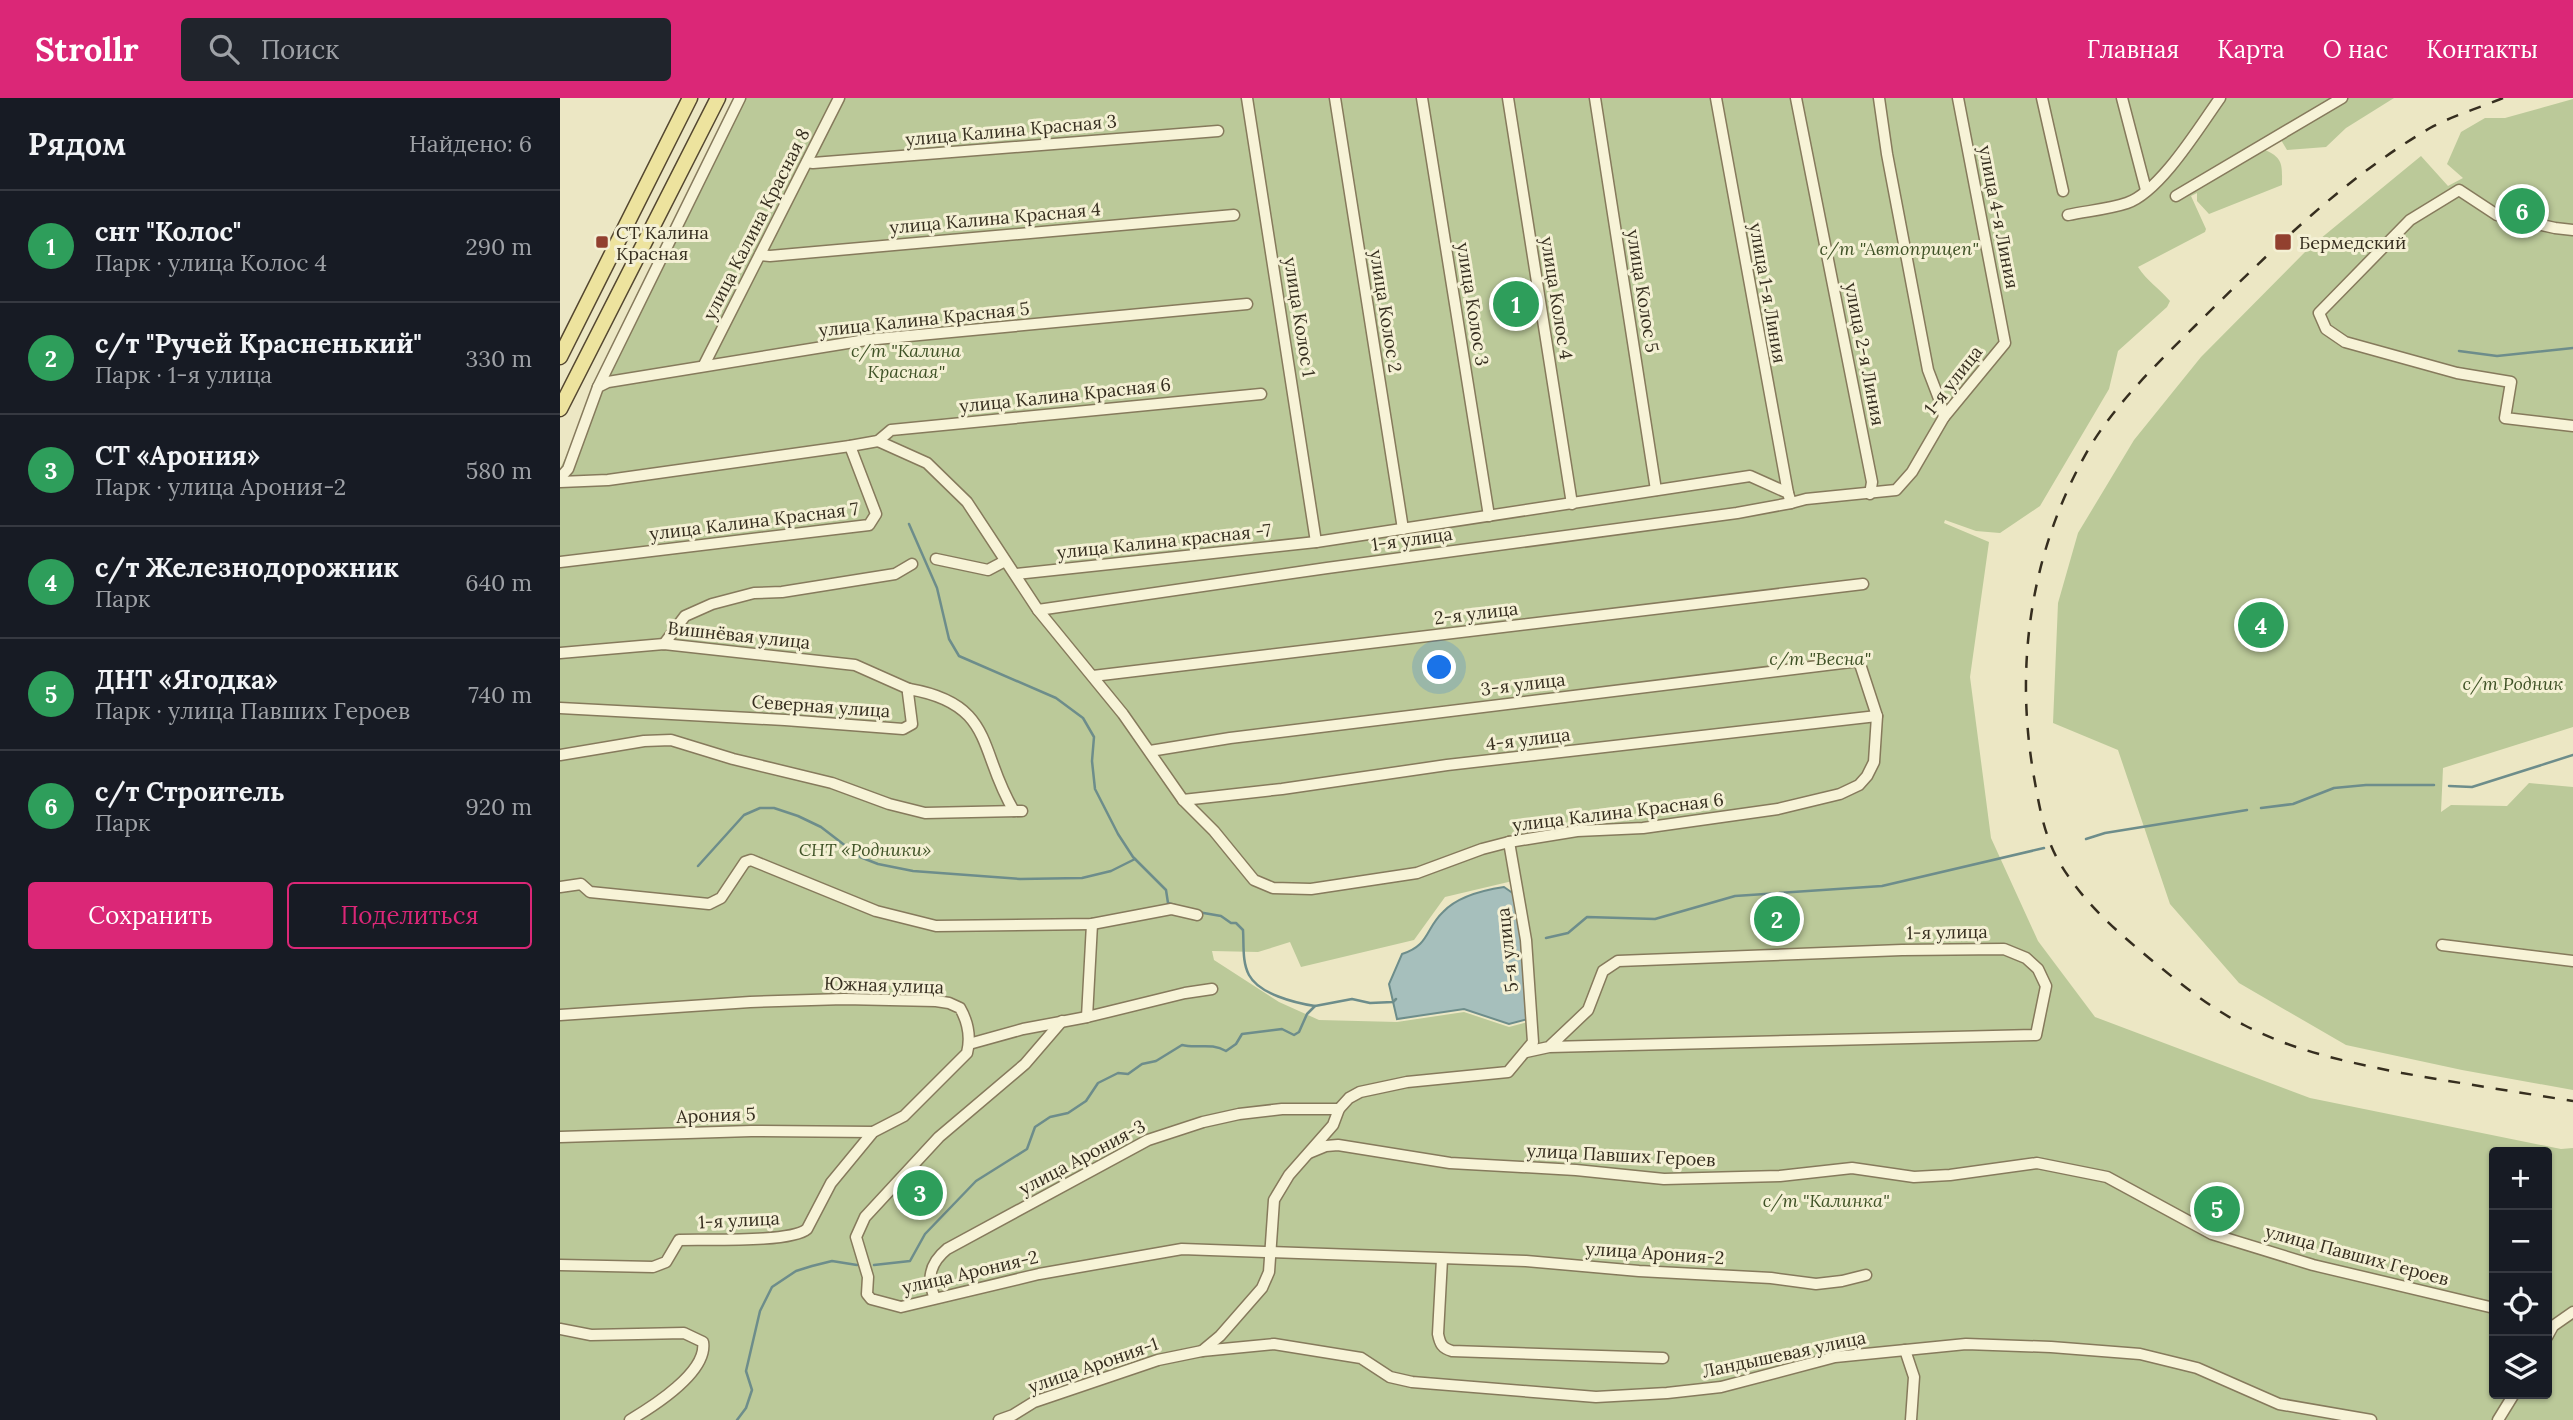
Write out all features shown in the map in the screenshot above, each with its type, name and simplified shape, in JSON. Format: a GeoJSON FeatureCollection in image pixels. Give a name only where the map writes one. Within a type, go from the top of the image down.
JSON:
{"type":"FeatureCollection","features":[{"type":"Feature","properties":{"kind":"main road"},"geometry":{"type":"LineString","coordinates":[[560,357],[690,98]]}},
{"type":"Feature","properties":{"kind":"main road"},"geometry":{"type":"LineString","coordinates":[[560,409],[718,98]]}},
{"type":"Feature","properties":{"kind":"street"},"geometry":{"type":"LineString","coordinates":[[560,480],[568,469],[603,384],[740,98]]}},
{"type":"Feature","properties":{"kind":"street","name":"улица Калина Красная 8"},"geometry":{"type":"LineString","coordinates":[[704,365],[839,98]]}},
{"type":"Feature","properties":{"kind":"street","name":"улица Колос 1"},"geometry":{"type":"LineString","coordinates":[[1247,98],[1316,542]]}},
{"type":"Feature","properties":{"kind":"street","name":"улица Колос 2"},"geometry":{"type":"LineString","coordinates":[[1335,98],[1403,529]]}},
{"type":"Feature","properties":{"kind":"street","name":"улица Колос 3"},"geometry":{"type":"LineString","coordinates":[[1422,98],[1489,516]]}},
{"type":"Feature","properties":{"kind":"street","name":"улица Колос 4"},"geometry":{"type":"LineString","coordinates":[[1508,98],[1572,504]]}},
{"type":"Feature","properties":{"kind":"street","name":"улица Колос 5"},"geometry":{"type":"LineString","coordinates":[[1595,98],[1656,490]]}},
{"type":"Feature","properties":{"kind":"street","name":"улица 1-я Линия"},"geometry":{"type":"LineString","coordinates":[[1716,98],[1789,498]]}},
{"type":"Feature","properties":{"kind":"street","name":"улица 2-я Линия"},"geometry":{"type":"LineString","coordinates":[[1796,98],[1860,418],[1871,482],[1870,494]]}},
{"type":"Feature","properties":{"kind":"street"},"geometry":{"type":"LineString","coordinates":[[1879,98],[1928,370],[1944,417]]}},
{"type":"Feature","properties":{"kind":"street","name":"улица 4-я Линия"},"geometry":{"type":"LineString","coordinates":[[1958,98],[2005,343]]}},
{"type":"Feature","properties":{"kind":"street"},"geometry":{"type":"LineString","coordinates":[[2042,98],[2063,191]]}},
{"type":"Feature","properties":{"kind":"street"},"geometry":{"type":"LineString","coordinates":[[2122,98],[2146,190]]}},
{"type":"Feature","properties":{"kind":"street"},"geometry":{"type":"LineString","coordinates":[[2068,215],[2129,203],[2146,190],[2167,171],[2220,98]]}},
{"type":"Feature","properties":{"kind":"street"},"geometry":{"type":"LineString","coordinates":[[2176,196],[2342,98]]}},
{"type":"Feature","properties":{"kind":"street","name":"улица Калина Красная 3"},"geometry":{"type":"LineString","coordinates":[[807,162],[1218,131]]}},
{"type":"Feature","properties":{"kind":"street"},"geometry":{"type":"LineString","coordinates":[[2573,230],[2555,229],[2497,215],[2459,190],[2410,220],[2319,313],[2326,329],[2345,342],[2457,373],[2511,382],[2505,418],[2573,426]]}},
{"type":"Feature","properties":{"kind":"street","name":"улица Калина Красная 4"},"geometry":{"type":"LineString","coordinates":[[760,255],[1234,215]]}},
{"type":"Feature","properties":{"kind":"street","name":"улица Калина Красная 5"},"geometry":{"type":"LineString","coordinates":[[603,384],[866,340],[1247,304]]}},
{"type":"Feature","properties":{"kind":"street","name":"1-я улица"},"geometry":{"type":"LineString","coordinates":[[1038,610],[1737,513],[1789,498],[1806,499],[1896,490],[1903,485],[1944,417],[2005,343]]}},
{"type":"Feature","properties":{"kind":"street","name":"улица Калина Красная 6"},"geometry":{"type":"LineString","coordinates":[[560,480],[608,480],[850,446],[878,441],[891,430],[1261,394]]}},
{"type":"Feature","properties":{"kind":"street","name":"улица Калина Красная 6"},"geometry":{"type":"LineString","coordinates":[[878,441],[927,463],[947,480],[977,515],[1038,610],[1074,657],[1093,676],[1183,800],[1214,831],[1254,880],[1273,888],[1311,889],[1417,873],[1509,842],[1577,831],[1643,828],[1778,808],[1840,794],[1859,785],[1874,762],[1877,716]]}},
{"type":"Feature","properties":{"kind":"street","name":"улица Калина Красная 7"},"geometry":{"type":"LineString","coordinates":[[560,562],[869,525],[876,514],[850,446]]}},
{"type":"Feature","properties":{"kind":"street","name":"1-я улица"},"geometry":{"type":"LineString","coordinates":[[1316,542],[1750,476],[1789,498]]}},
{"type":"Feature","properties":{"kind":"street","name":"улица Калина красная -7"},"geometry":{"type":"LineString","coordinates":[[1016,575],[1316,542]]}},
{"type":"Feature","properties":{"kind":"street"},"geometry":{"type":"LineString","coordinates":[[936,559],[988,570],[1005,561]]}},
{"type":"Feature","properties":{"kind":"street"},"geometry":{"type":"LineString","coordinates":[[664,643],[685,616],[712,604],[754,593],[782,592],[895,574],[912,564]]}},
{"type":"Feature","properties":{"kind":"street","name":"2-я улица"},"geometry":{"type":"LineString","coordinates":[[1093,676],[1863,584]]}},
{"type":"Feature","properties":{"kind":"street","name":"Вишнёвая улица"},"geometry":{"type":"LineString","coordinates":[[560,653],[664,643],[855,665],[909,689]]}},
{"type":"Feature","properties":{"kind":"street","name":"3-я улица"},"geometry":{"type":"LineString","coordinates":[[1150,751],[1230,738],[1859,661],[1877,716]]}},
{"type":"Feature","properties":{"kind":"street","name":"Северная улица"},"geometry":{"type":"LineString","coordinates":[[560,708],[903,729],[912,724],[909,689],[921,691],[944,700],[974,719],[1018,811],[925,813],[889,804],[832,783],[733,759],[671,740],[644,741],[560,755]]}},
{"type":"Feature","properties":{"kind":"street","name":"4-я улица"},"geometry":{"type":"LineString","coordinates":[[1183,800],[1282,789],[1447,765],[1877,716]]}},
{"type":"Feature","properties":{"kind":"street","name":"5-я улица"},"geometry":{"type":"LineString","coordinates":[[1509,842],[1526,940],[1533,1042],[1526,1052]]}},
{"type":"Feature","properties":{"kind":"street"},"geometry":{"type":"LineString","coordinates":[[560,887],[581,884],[590,892],[709,904],[721,898],[744,862],[751,860],[876,911],[936,926],[1092,925],[1171,909],[1197,915]]}},
{"type":"Feature","properties":{"kind":"street"},"geometry":{"type":"LineString","coordinates":[[1087,1017],[1092,925]]}},
{"type":"Feature","properties":{"kind":"street"},"geometry":{"type":"LineString","coordinates":[[2442,945],[2573,961]]}},
{"type":"Feature","properties":{"kind":"street","name":"1-я улица"},"geometry":{"type":"LineString","coordinates":[[1526,1052],[1549,1047],[2036,1035],[2046,986],[2038,970],[2026,958],[2004,949],[1902,950],[1618,961],[1603,971],[1588,1010],[1549,1047]]}},
{"type":"Feature","properties":{"kind":"street"},"geometry":{"type":"LineString","coordinates":[[971,1047],[1023,1029],[1212,989]]}},
{"type":"Feature","properties":{"kind":"street","name":"Южная улица"},"geometry":{"type":"LineString","coordinates":[[560,1015],[750,1002],[844,999],[936,1001],[960,1008],[968,1026],[971,1047]]}},
{"type":"Feature","properties":{"kind":"street","name":"улица Арония-2"},"geometry":{"type":"LineString","coordinates":[[1062,1021],[1025,1064],[939,1137],[865,1217],[856,1237],[868,1278],[867,1294],[871,1299],[901,1307],[1039,1275],[1168,1250],[1526,1261],[1639,1271],[1771,1278],[1816,1284],[1866,1275]]}},
{"type":"Feature","properties":{"kind":"street","name":"1-я улица"},"geometry":{"type":"LineString","coordinates":[[560,1265],[653,1267],[666,1262],[679,1240],[777,1237],[802,1233],[807,1229],[831,1183],[873,1132],[904,1116],[971,1047]]}},
{"type":"Feature","properties":{"kind":"street"},"geometry":{"type":"LineString","coordinates":[[1202,1351],[1220,1336],[1262,1288],[1269,1272],[1274,1200],[1289,1175],[1333,1125],[1339,1109],[1349,1098],[1360,1092],[1407,1082],[1508,1072],[1526,1052]]}},
{"type":"Feature","properties":{"kind":"street","name":"улица Арония-3"},"geometry":{"type":"LineString","coordinates":[[935,1298],[930,1281],[931,1268],[936,1258],[947,1249],[1148,1140],[1203,1122],[1239,1114],[1282,1109],[1339,1109]]}},
{"type":"Feature","properties":{"kind":"street","name":"Арония 5"},"geometry":{"type":"LineString","coordinates":[[560,1137],[751,1131],[873,1132]]}},
{"type":"Feature","properties":{"kind":"street","name":"улица Павших Героев"},"geometry":{"type":"LineString","coordinates":[[1309,1153],[1338,1145],[1450,1163],[1576,1170],[1664,1179],[1780,1176],[1852,1168],[1914,1177],[2037,1163],[2106,1177],[2212,1234],[2326,1268],[2489,1307]]}},
{"type":"Feature","properties":{"kind":"street"},"geometry":{"type":"LineString","coordinates":[[1441,1259],[1438,1334],[1444,1349],[1539,1356],[1663,1358]]}},
{"type":"Feature","properties":{"kind":"street"},"geometry":{"type":"LineString","coordinates":[[2552,1324],[2573,1312]]}},
{"type":"Feature","properties":{"kind":"street"},"geometry":{"type":"LineString","coordinates":[[560,1329],[591,1335],[684,1333],[703,1342],[704,1349],[695,1369],[669,1394],[630,1420]]}},
{"type":"Feature","properties":{"kind":"street","name":"Ландышевая улица"},"geometry":{"type":"LineString","coordinates":[[1202,1351],[1274,1344],[1361,1359],[1390,1377],[1412,1382],[1596,1397],[1721,1387],[1835,1357],[1966,1344],[2140,1354],[2197,1368],[2279,1404],[2371,1420]]}},
{"type":"Feature","properties":{"kind":"street"},"geometry":{"type":"LineString","coordinates":[[1905,1350],[1914,1377],[1911,1420]]}},
{"type":"Feature","properties":{"kind":"street","name":"улица Арония-1"},"geometry":{"type":"LineString","coordinates":[[999,1420],[1034,1402],[1070,1389],[1158,1360],[1202,1351]]}},
{"type":"Feature","properties":{"kind":"street"},"geometry":{"type":"LineString","coordinates":[[2498,1420],[2511,1399]]}},
{"type":"Feature","properties":{"kind":"green space"},"geometry":{"type":"Polygon","coordinates":[[[738,98],[2394,98],[2346,128],[2326,147],[2287,150],[2281,140],[2265,150],[2276,156],[2281,163],[2282,185],[2209,214],[2197,201],[2197,193],[2191,196],[2205,232],[2138,267],[2170,301],[2167,307],[2118,351],[2109,389],[2040,506],[2000,533],[1976,531],[1945,520],[1944,523],[1989,542],[1970,677],[1991,838],[2038,941],[2095,1017],[2310,1098],[2551,1147],[2489,1147],[2489,1399],[2552,1399],[2552,1147],[2573,1148],[2573,1420],[560,1420],[560,469],[738,98]],[[1521,879],[1445,897],[1414,940],[1301,967],[1290,942],[1258,952],[1212,951],[1214,960],[1279,1002],[1319,1020],[1397,1022],[1464,1012],[1509,1027],[1536,1020],[1521,879]]]}},
{"type":"Feature","properties":{"kind":"green space","name":"с/т Родник"},"geometry":{"type":"Polygon","coordinates":[[[2573,99],[2573,727],[2443,768],[2441,812],[2451,805],[2507,806],[2529,783],[2573,787],[2573,1090],[2346,1045],[2239,983],[2170,904],[2118,750],[2053,723],[2058,603],[2078,533],[2134,440],[2201,357],[2309,248],[2421,156],[2448,186],[2463,178],[2447,164],[2461,132],[2485,118],[2505,118],[2573,99]]]}},
{"type":"Feature","properties":{"kind":"water"},"geometry":{"type":"Polygon","coordinates":[[[1504,887],[1514,894],[1523,951],[1528,1019],[1509,1024],[1464,1009],[1397,1019],[1389,984],[1402,954],[1418,946],[1437,918],[1456,902],[1480,892],[1504,887]]]}},
{"type":"Feature","properties":{"kind":"waterway"},"geometry":{"type":"LineString","coordinates":[[2459,351],[2497,356],[2573,348]]}},
{"type":"Feature","properties":{"kind":"waterway"},"geometry":{"type":"LineString","coordinates":[[909,524],[937,588],[949,639],[959,656],[1056,698],[1083,718],[1094,737],[1092,761],[1095,789],[1133,857],[1166,890],[1168,903],[1175,905]]}},
{"type":"Feature","properties":{"kind":"waterway"},"geometry":{"type":"LineString","coordinates":[[2449,786],[2472,787],[2573,755]]}},
{"type":"Feature","properties":{"kind":"waterway"},"geometry":{"type":"LineString","coordinates":[[2261,808],[2293,804],[2334,788],[2434,785]]}},
{"type":"Feature","properties":{"kind":"waterway"},"geometry":{"type":"LineString","coordinates":[[698,866],[744,815],[760,808],[774,808],[821,827],[860,857],[878,864],[913,871],[1020,879],[1082,878],[1111,871],[1135,859]]}},
{"type":"Feature","properties":{"kind":"waterway"},"geometry":{"type":"LineString","coordinates":[[2086,839],[2105,833],[2247,810]]}},
{"type":"Feature","properties":{"kind":"waterway"},"geometry":{"type":"LineString","coordinates":[[1546,938],[1568,933],[1587,917],[1655,919],[1735,896],[1882,886],[2044,848]]}},
{"type":"Feature","properties":{"kind":"waterway"},"geometry":{"type":"LineString","coordinates":[[1198,912],[1221,916],[1231,923],[1236,923],[1243,930],[1244,959],[1254,982],[1288,1000],[1315,1006]]}},
{"type":"Feature","properties":{"kind":"waterway"},"geometry":{"type":"LineString","coordinates":[[874,1265],[910,1261],[925,1234],[976,1181],[1027,1149],[1035,1127],[1050,1117],[1068,1113],[1086,1101],[1098,1083],[1118,1073],[1128,1074],[1142,1064],[1156,1061],[1182,1045],[1215,1047],[1226,1051],[1236,1044],[1242,1034],[1282,1029],[1294,1035],[1299,1032],[1307,1014],[1315,1006],[1352,999],[1370,1003],[1393,1002],[1396,999]]}},
{"type":"Feature","properties":{"kind":"waterway"},"geometry":{"type":"LineString","coordinates":[[737,1420],[746,1408],[752,1390],[746,1371],[760,1311],[772,1287],[796,1271],[812,1266],[832,1261],[857,1265]]}},
{"type":"Feature","properties":{"kind":"railway"},"geometry":{"type":"LineString","coordinates":[[2503,98],[2430,128],[2398,148],[2338,193],[2228,294],[2155,366],[2112,415],[2088,450],[2068,488],[2041,568],[2027,650],[2028,735],[2040,809],[2053,850],[2068,876],[2091,905],[2117,931],[2211,1006],[2263,1034],[2321,1055],[2402,1073],[2573,1101]]}},
{"type":"Feature","properties":{"kind":"place","name":"с/т Строитель"},"geometry":{"type":"Point","coordinates":[2522,211]}},
{"type":"Feature","properties":{"kind":"place","name":"СТ Калина Красная"},"geometry":{"type":"Point","coordinates":[602,242]}},
{"type":"Feature","properties":{"kind":"place","name":"Бермедский"},"geometry":{"type":"Point","coordinates":[2283,242]}},
{"type":"Feature","properties":{"kind":"place","name":"снт \"Колос\""},"geometry":{"type":"Point","coordinates":[1516,304]}},
{"type":"Feature","properties":{"kind":"place","name":"с/т Железнодорожник"},"geometry":{"type":"Point","coordinates":[2261,625]}},
{"type":"Feature","properties":{"kind":"place","name":"с/т \"Ручей Красненький\""},"geometry":{"type":"Point","coordinates":[1777,919]}},
{"type":"Feature","properties":{"kind":"place","name":"СТ «Арония»"},"geometry":{"type":"Point","coordinates":[920,1193]}},
{"type":"Feature","properties":{"kind":"place","name":"ДНТ «Ягодка»"},"geometry":{"type":"Point","coordinates":[2217,1209]}},
{"type":"Feature","properties":{"kind":"park label","name":"с/т \"Автоприцеп\""},"geometry":{"type":"Point","coordinates":[1899,248]}},
{"type":"Feature","properties":{"kind":"park label","name":"с/т \"Калина Красная\""},"geometry":{"type":"Point","coordinates":[906,360]}},
{"type":"Feature","properties":{"kind":"park label","name":"с/т \"Весна\""},"geometry":{"type":"Point","coordinates":[1820,658]}},
{"type":"Feature","properties":{"kind":"park label","name":"СНТ «Родники»"},"geometry":{"type":"Point","coordinates":[865,849]}},
{"type":"Feature","properties":{"kind":"park label","name":"с/т \"Калинка\""},"geometry":{"type":"Point","coordinates":[1826,1200]}}]}
